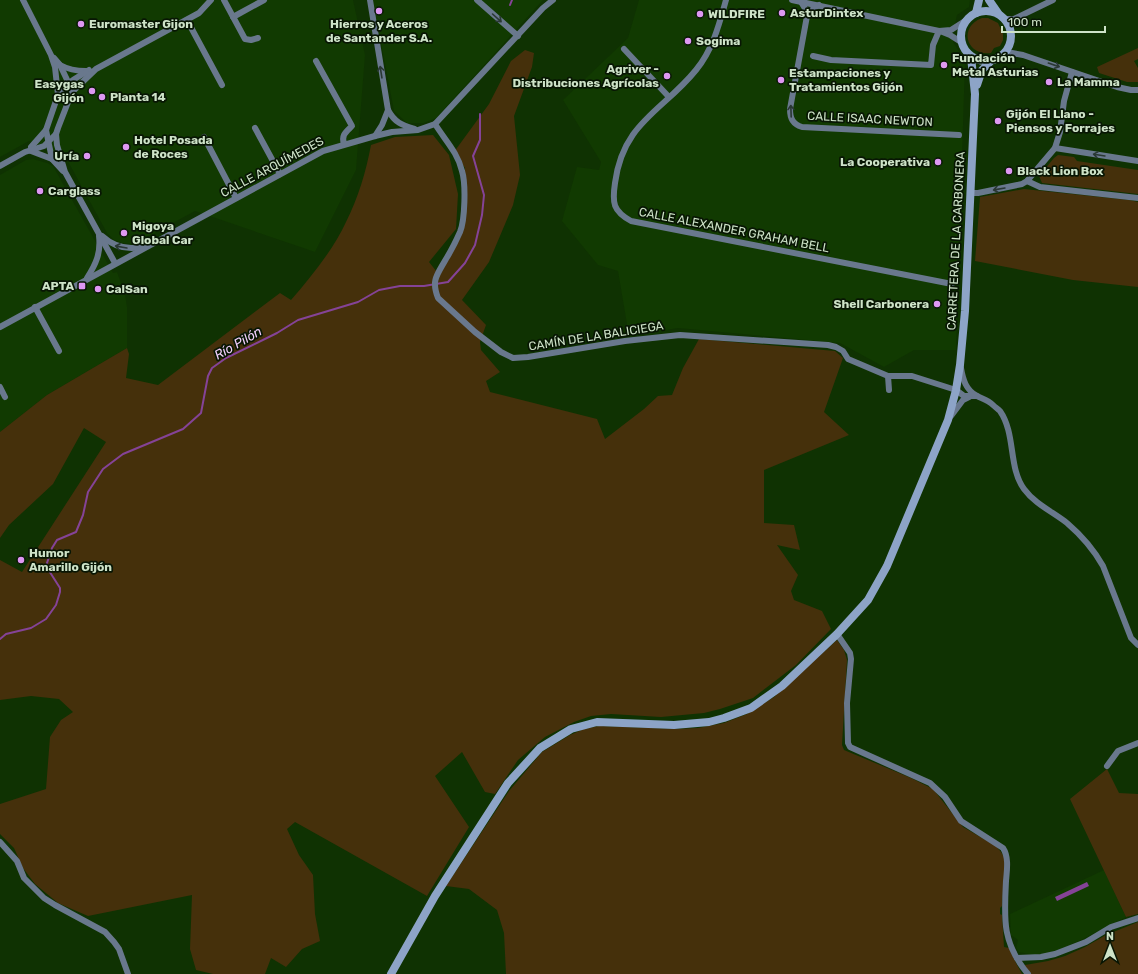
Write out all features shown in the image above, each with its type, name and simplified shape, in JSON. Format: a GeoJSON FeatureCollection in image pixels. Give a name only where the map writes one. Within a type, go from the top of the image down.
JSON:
{"type":"FeatureCollection","features":[{"type":"Feature","properties":{"kind":"street"},"geometry":{"type":"LineString","coordinates":[[22,0],[57,66],[69,83],[72,92]]}},
{"type":"Feature","properties":{"kind":"street"},"geometry":{"type":"LineString","coordinates":[[29,150],[46,130],[58,95],[63,87],[199,13],[211,0]]}},
{"type":"Feature","properties":{"kind":"street"},"geometry":{"type":"LineString","coordinates":[[224,0],[245,39],[251,40],[258,38]]}},
{"type":"Feature","properties":{"kind":"street"},"geometry":{"type":"LineString","coordinates":[[233,16],[264,0]]}},
{"type":"Feature","properties":{"kind":"street"},"geometry":{"type":"LineString","coordinates":[[370,0],[388,110],[391,116],[399,124],[418,130]]}},
{"type":"Feature","properties":{"kind":"street"},"geometry":{"type":"LineString","coordinates":[[477,0],[518,36]]}},
{"type":"Feature","properties":{"kind":"street","name":"CALLE ARQUÍMEDES"},"geometry":{"type":"LineString","coordinates":[[0,327],[323,151],[375,136],[392,132],[418,130],[435,124],[543,8],[553,0]]}},
{"type":"Feature","properties":{"kind":"street"},"geometry":{"type":"LineString","coordinates":[[792,0],[939,31],[950,35],[961,42]]}},
{"type":"Feature","properties":{"kind":"street"},"geometry":{"type":"LineString","coordinates":[[976,12],[979,0]]}},
{"type":"Feature","properties":{"kind":"street"},"geometry":{"type":"LineString","coordinates":[[989,0],[998,14]]}},
{"type":"Feature","properties":{"kind":"street"},"geometry":{"type":"LineString","coordinates":[[1005,19],[1014,19],[1053,0]]}},
{"type":"Feature","properties":{"kind":"street","name":"CALLE ALEXANDER GRAHAM BELL"},"geometry":{"type":"LineString","coordinates":[[726,1],[715,39],[697,69],[640,125],[626,146],[616,174],[613,196],[614,206],[622,216],[631,221],[952,284]]}},
{"type":"Feature","properties":{"kind":"street"},"geometry":{"type":"LineString","coordinates":[[801,2],[806,10],[807,16]]}},
{"type":"Feature","properties":{"kind":"street"},"geometry":{"type":"LineString","coordinates":[[807,16],[819,5]]}},
{"type":"Feature","properties":{"kind":"street"},"geometry":{"type":"LineString","coordinates":[[939,31],[951,30],[976,12],[991,11],[1005,19],[1010,28],[1011,37],[1009,47],[1003,55]]}},
{"type":"Feature","properties":{"kind":"street","name":"CALLE ISAAC NEWTON"},"geometry":{"type":"LineString","coordinates":[[807,16],[790,108],[790,117],[795,124],[802,127],[959,134]]}},
{"type":"Feature","properties":{"kind":"street"},"geometry":{"type":"LineString","coordinates":[[186,20],[222,85]]}},
{"type":"Feature","properties":{"kind":"street"},"geometry":{"type":"LineString","coordinates":[[965,21],[960,34],[964,49],[972,57],[981,61],[991,61]]}},
{"type":"Feature","properties":{"kind":"street"},"geometry":{"type":"LineString","coordinates":[[813,56],[831,60],[931,65],[933,45],[939,31]]}},
{"type":"Feature","properties":{"kind":"street"},"geometry":{"type":"LineString","coordinates":[[624,49],[669,97]]}},
{"type":"Feature","properties":{"kind":"street"},"geometry":{"type":"LineString","coordinates":[[975,94],[979,75],[985,66],[1003,55],[1012,53],[1023,55],[1117,87],[1138,90]]}},
{"type":"Feature","properties":{"kind":"street"},"geometry":{"type":"LineString","coordinates":[[972,57],[975,94]]}},
{"type":"Feature","properties":{"kind":"street"},"geometry":{"type":"LineString","coordinates":[[316,61],[352,126],[344,133],[342,139],[344,144]]}},
{"type":"Feature","properties":{"kind":"street"},"geometry":{"type":"LineString","coordinates":[[57,66],[78,71],[92,70]]}},
{"type":"Feature","properties":{"kind":"street"},"geometry":{"type":"LineString","coordinates":[[57,66],[58,95]]}},
{"type":"Feature","properties":{"kind":"street"},"geometry":{"type":"LineString","coordinates":[[0,166],[29,150],[44,146],[56,134],[72,92],[92,70]]}},
{"type":"Feature","properties":{"kind":"street"},"geometry":{"type":"LineString","coordinates":[[970,193],[1016,186],[1027,181],[1056,148],[1064,101],[1072,72]]}},
{"type":"Feature","properties":{"kind":"street"},"geometry":{"type":"LineString","coordinates":[[69,83],[77,86]]}},
{"type":"Feature","properties":{"kind":"street","name":"CARRETERA DE LA CARBONERA"},"geometry":{"type":"LineString","coordinates":[[391,974],[435,896],[504,789],[540,748],[571,729],[597,722],[674,725],[709,722],[751,708],[782,686],[837,634],[868,600],[887,566],[948,420],[956,390],[965,311],[975,94]]}},
{"type":"Feature","properties":{"kind":"street"},"geometry":{"type":"LineString","coordinates":[[375,136],[382,125],[388,110]]}},
{"type":"Feature","properties":{"kind":"street","name":"CAMÍN DE LA BALICIEGA"},"geometry":{"type":"LineString","coordinates":[[435,124],[459,161],[464,179],[462,227],[435,279],[435,291],[438,298],[475,332],[501,352],[514,358],[528,358],[625,341],[680,335],[828,345],[843,351],[848,358],[888,376],[912,376],[956,390],[966,390],[970,394],[987,400],[1000,411],[1008,429],[1017,475],[1024,489],[1033,499],[1068,524],[1093,551],[1103,566],[1132,638],[1138,645]]}},
{"type":"Feature","properties":{"kind":"street"},"geometry":{"type":"LineString","coordinates":[[255,128],[280,174]]}},
{"type":"Feature","properties":{"kind":"street"},"geometry":{"type":"LineString","coordinates":[[46,130],[52,160]]}},
{"type":"Feature","properties":{"kind":"street"},"geometry":{"type":"LineString","coordinates":[[56,134],[57,145],[65,172],[115,263]]}},
{"type":"Feature","properties":{"kind":"street"},"geometry":{"type":"LineString","coordinates":[[204,137],[236,198]]}},
{"type":"Feature","properties":{"kind":"street"},"geometry":{"type":"LineString","coordinates":[[48,142],[53,145],[62,162]]}},
{"type":"Feature","properties":{"kind":"street"},"geometry":{"type":"LineString","coordinates":[[1056,148],[1138,161]]}},
{"type":"Feature","properties":{"kind":"street"},"geometry":{"type":"LineString","coordinates":[[29,150],[52,160],[65,172]]}},
{"type":"Feature","properties":{"kind":"street"},"geometry":{"type":"LineString","coordinates":[[1027,181],[1040,187],[1138,198]]}},
{"type":"Feature","properties":{"kind":"street"},"geometry":{"type":"LineString","coordinates":[[98,233],[117,247],[134,248],[148,246]]}},
{"type":"Feature","properties":{"kind":"street"},"geometry":{"type":"LineString","coordinates":[[85,280],[94,267],[99,254],[98,233]]}},
{"type":"Feature","properties":{"kind":"street"},"geometry":{"type":"LineString","coordinates":[[35,307],[59,351]]}},
{"type":"Feature","properties":{"kind":"street"},"geometry":{"type":"LineString","coordinates":[[948,420],[963,400],[970,394],[964,382],[960,365]]}},
{"type":"Feature","properties":{"kind":"street"},"geometry":{"type":"LineString","coordinates":[[888,376],[889,390]]}},
{"type":"Feature","properties":{"kind":"street"},"geometry":{"type":"LineString","coordinates":[[0,387],[5,397]]}},
{"type":"Feature","properties":{"kind":"street"},"geometry":{"type":"LineString","coordinates":[[837,634],[850,653],[851,659],[847,704],[848,743],[850,747],[930,784],[945,797],[961,821],[1003,848],[1005,851],[1007,864],[1005,910],[1006,930],[1010,944],[1021,966],[1028,974]]}},
{"type":"Feature","properties":{"kind":"street"},"geometry":{"type":"LineString","coordinates":[[1107,766],[1118,750],[1138,744]]}},
{"type":"Feature","properties":{"kind":"street"},"geometry":{"type":"LineString","coordinates":[[0,842],[17,861],[24,878],[34,889],[55,906],[104,932],[114,942],[119,949],[128,974]]}},
{"type":"Feature","properties":{"kind":"street"},"geometry":{"type":"LineString","coordinates":[[1017,958],[1041,957],[1055,954],[1086,942],[1111,927],[1138,918]]}},
{"type":"Feature","properties":{"kind":"shaded area"},"geometry":{"type":"Polygon","coordinates":[[[0,0],[353,0],[365,55],[356,170],[315,252],[195,211],[134,244],[123,243],[114,240],[107,233],[65,156],[29,141],[0,157],[0,0]]]}},
{"type":"Feature","properties":{"kind":"shaded area"},"geometry":{"type":"Polygon","coordinates":[[[373,0],[543,0],[436,118],[424,123],[407,123],[394,111],[373,0]]]}},
{"type":"Feature","properties":{"kind":"shaded area"},"geometry":{"type":"Polygon","coordinates":[[[639,0],[970,0],[969,7],[957,15],[953,33],[953,42],[965,61],[956,350],[914,350],[884,367],[840,343],[678,328],[629,336],[618,271],[598,265],[562,221],[577,167],[599,170],[601,162],[563,100],[628,38],[639,0]]]}},
{"type":"Feature","properties":{"kind":"shaded area"},"geometry":{"type":"Polygon","coordinates":[[[982,18],[988,18],[998,23],[1003,34],[1003,40],[1000,46],[994,48],[991,53],[982,53],[976,50],[971,46],[968,40],[970,28],[974,22],[982,18]]]}},
{"type":"Feature","properties":{"kind":"shaded area"},"geometry":{"type":"Polygon","coordinates":[[[1138,48],[1138,59],[1134,61],[1138,68],[1138,82],[1127,82],[1099,73],[1097,67],[1138,48]]]}},
{"type":"Feature","properties":{"kind":"shaded area"},"geometry":{"type":"Polygon","coordinates":[[[525,50],[534,53],[532,67],[514,116],[520,175],[513,205],[489,262],[462,300],[486,325],[480,342],[481,350],[500,372],[486,381],[490,392],[597,419],[605,439],[644,409],[658,396],[672,395],[683,368],[699,339],[835,351],[843,358],[824,412],[849,435],[764,470],[764,523],[794,525],[800,550],[777,545],[798,575],[791,591],[794,600],[822,611],[831,629],[796,665],[753,698],[704,713],[661,717],[611,714],[591,716],[574,722],[545,737],[518,760],[495,794],[485,792],[462,752],[435,776],[469,827],[427,896],[295,822],[287,829],[299,855],[313,875],[315,914],[320,941],[302,949],[286,967],[271,958],[265,974],[213,974],[196,970],[190,949],[192,895],[88,916],[58,903],[35,884],[23,868],[14,848],[0,834],[0,804],[46,789],[50,737],[61,720],[73,712],[59,699],[31,696],[0,700],[0,560],[22,572],[106,442],[84,428],[53,484],[9,525],[0,538],[0,432],[47,395],[127,348],[129,354],[126,378],[158,385],[280,293],[291,300],[321,263],[341,232],[358,194],[367,165],[371,145],[395,137],[433,135],[449,155],[458,194],[456,229],[429,262],[437,272],[460,232],[465,168],[454,152],[489,104],[511,61],[525,50]]]}},
{"type":"Feature","properties":{"kind":"shaded area"},"geometry":{"type":"Polygon","coordinates":[[[1058,155],[1074,157],[1077,161],[1138,170],[1138,194],[1042,183],[1039,176],[1058,155]]]}},
{"type":"Feature","properties":{"kind":"shaded area"},"geometry":{"type":"Polygon","coordinates":[[[33,159],[53,166],[113,273],[117,272],[125,294],[127,307],[127,348],[47,395],[0,432],[0,175],[26,160],[33,159]]]}},
{"type":"Feature","properties":{"kind":"shaded area"},"geometry":{"type":"Polygon","coordinates":[[[1024,189],[1138,202],[1138,287],[1073,280],[975,261],[980,197],[1024,189]]]}},
{"type":"Feature","properties":{"kind":"shaded area"},"geometry":{"type":"Polygon","coordinates":[[[837,640],[844,650],[847,660],[842,745],[844,750],[911,778],[933,789],[963,827],[996,846],[1001,852],[1005,862],[1002,906],[1000,908],[1000,914],[1002,915],[1004,947],[1009,948],[1022,974],[506,974],[504,933],[497,910],[469,889],[446,886],[509,791],[542,752],[570,735],[584,729],[599,726],[676,729],[698,728],[724,723],[747,714],[774,697],[837,640]]]}},
{"type":"Feature","properties":{"kind":"shaded area"},"geometry":{"type":"Polygon","coordinates":[[[1107,769],[1119,793],[1138,794],[1138,914],[1126,917],[1070,799],[1107,769]]]}},
{"type":"Feature","properties":{"kind":"shaded area"},"geometry":{"type":"Polygon","coordinates":[[[1104,870],[1126,917],[1058,950],[1034,955],[1019,952],[1016,948],[1018,940],[1011,935],[1010,914],[1104,870]]]}},
{"type":"Feature","properties":{"kind":"shaded area"},"geometry":{"type":"Polygon","coordinates":[[[1087,882],[1089,886],[1057,901],[1055,897],[1087,882]]]}},
{"type":"Feature","properties":{"kind":"shaded area"},"geometry":{"type":"Polygon","coordinates":[[[1138,922],[1138,974],[1031,974],[1025,967],[1025,965],[1065,956],[1106,935],[1138,922]]]}},
{"type":"Feature","properties":{"kind":"waterway","name":"Río Pilón"},"geometry":{"type":"LineString","coordinates":[[510,5],[512,0]]}},
{"type":"Feature","properties":{"kind":"waterway","name":"Río Pilón"},"geometry":{"type":"LineString","coordinates":[[0,639],[6,634],[31,628],[46,619],[56,605],[60,592],[60,588],[46,566],[52,548],[57,540],[76,532],[83,515],[88,492],[103,469],[123,454],[183,429],[201,413],[208,376],[212,368],[226,358],[277,333],[298,320],[358,302],[379,290],[400,286],[424,286],[448,282],[465,263],[475,245],[482,215],[484,195],[473,156],[480,140],[480,114]]}},
{"type":"Feature","properties":{"kind":"place","name":"Hierros y Aceros de Santander S.A."},"geometry":{"type":"Point","coordinates":[379,11]}},
{"type":"Feature","properties":{"kind":"place","name":"AsturDintex"},"geometry":{"type":"Point","coordinates":[782,13]}},
{"type":"Feature","properties":{"kind":"place","name":"WILDFIRE"},"geometry":{"type":"Point","coordinates":[700,14]}},
{"type":"Feature","properties":{"kind":"place","name":"Euromaster Gijon"},"geometry":{"type":"Point","coordinates":[81,24]}},
{"type":"Feature","properties":{"kind":"place","name":"Sogima"},"geometry":{"type":"Point","coordinates":[688,41]}},
{"type":"Feature","properties":{"kind":"place","name":"Fundación Metal Asturias"},"geometry":{"type":"Point","coordinates":[944,65]}},
{"type":"Feature","properties":{"kind":"place","name":"Agriver - Distribuciones Agrícolas"},"geometry":{"type":"Point","coordinates":[667,76]}},
{"type":"Feature","properties":{"kind":"place","name":"Estampaciones y Tratamientos Gijón"},"geometry":{"type":"Point","coordinates":[781,80]}},
{"type":"Feature","properties":{"kind":"place","name":"La Mamma"},"geometry":{"type":"Point","coordinates":[1049,82]}},
{"type":"Feature","properties":{"kind":"place","name":"Easygas Gijón"},"geometry":{"type":"Point","coordinates":[92,91]}},
{"type":"Feature","properties":{"kind":"place","name":"Planta 14"},"geometry":{"type":"Point","coordinates":[102,97]}},
{"type":"Feature","properties":{"kind":"place","name":"Gijón El Llano - Piensos y Forrajes"},"geometry":{"type":"Point","coordinates":[998,121]}},
{"type":"Feature","properties":{"kind":"place","name":"Hotel Posada de Roces"},"geometry":{"type":"Point","coordinates":[126,147]}},
{"type":"Feature","properties":{"kind":"place","name":"Uría"},"geometry":{"type":"Point","coordinates":[87,156]}},
{"type":"Feature","properties":{"kind":"place","name":"La Cooperativa"},"geometry":{"type":"Point","coordinates":[938,162]}},
{"type":"Feature","properties":{"kind":"place","name":"Black Lion Box"},"geometry":{"type":"Point","coordinates":[1009,171]}},
{"type":"Feature","properties":{"kind":"place","name":"Carglass"},"geometry":{"type":"Point","coordinates":[40,191]}},
{"type":"Feature","properties":{"kind":"place","name":"Migoya Global Car"},"geometry":{"type":"Point","coordinates":[124,233]}},
{"type":"Feature","properties":{"kind":"place","name":"APTA"},"geometry":{"type":"Point","coordinates":[82,286]}},
{"type":"Feature","properties":{"kind":"place","name":"CalSan"},"geometry":{"type":"Point","coordinates":[98,289]}},
{"type":"Feature","properties":{"kind":"place","name":"Shell Carbonera"},"geometry":{"type":"Point","coordinates":[937,304]}},
{"type":"Feature","properties":{"kind":"place","name":"Humor Amarillo Gijón"},"geometry":{"type":"Point","coordinates":[21,560]}}]}
